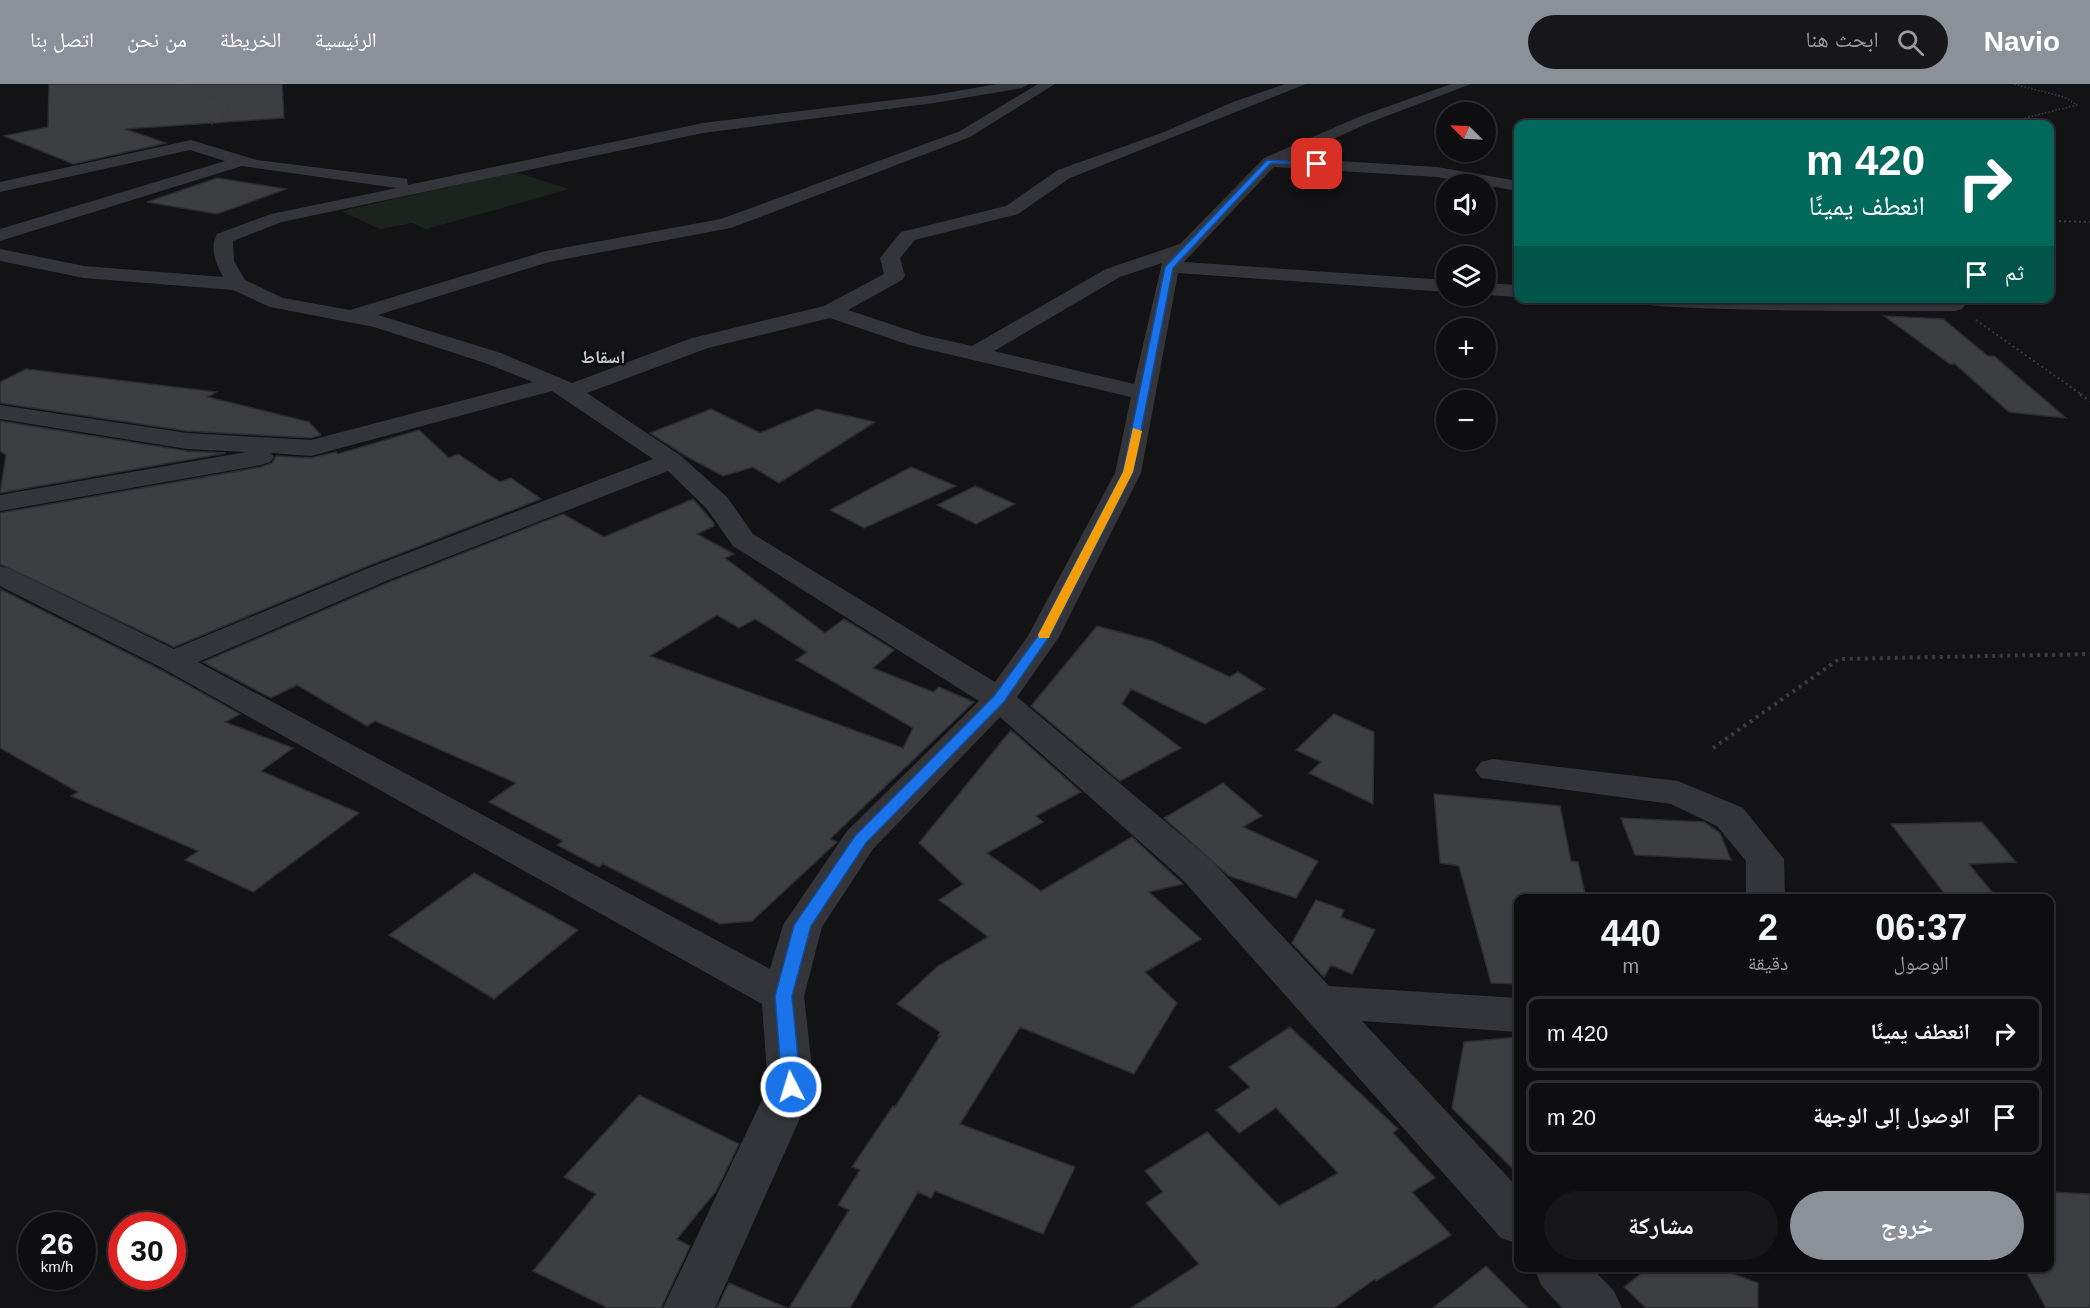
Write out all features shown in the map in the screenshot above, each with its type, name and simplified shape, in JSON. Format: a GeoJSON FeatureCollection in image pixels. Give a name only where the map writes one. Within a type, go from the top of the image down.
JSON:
{"type":"FeatureCollection","features":[{"type":"Feature","properties":{"kind":"street"},"geometry":{"type":"LineString","coordinates":[[237,284],[224,261],[224,238],[277,218],[703,128],[934,99],[1022,84]]}},
{"type":"Feature","properties":{"kind":"street"},"geometry":{"type":"LineString","coordinates":[[350,316],[546,257],[725,224],[965,134],[1048,84]]}},
{"type":"Feature","properties":{"kind":"street"},"geometry":{"type":"LineString","coordinates":[[0,502],[311,448],[563,387],[700,343],[831,311],[895,276],[890,258],[908,236],[1012,210],[1064,174],[1169,135],[1238,105],[1299,84]]}},
{"type":"Feature","properties":{"kind":"street"},"geometry":{"type":"LineString","coordinates":[[689,1308],[791,1087],[783,996],[803,925],[860,840],[999,699],[1043,637],[1128,472],[1169,267],[1270,161],[1366,120],[1464,84]]}},
{"type":"Feature","properties":{"kind":"street"},"geometry":{"type":"LineString","coordinates":[[0,187],[191,145],[241,161],[428,186]]}},
{"type":"Feature","properties":{"kind":"street"},"geometry":{"type":"LineString","coordinates":[[0,235],[241,161]]}},
{"type":"Feature","properties":{"kind":"street"},"geometry":{"type":"LineString","coordinates":[[1270,161],[1437,172],[1514,185]]}},
{"type":"Feature","properties":{"kind":"street"},"geometry":{"type":"LineString","coordinates":[[974,354],[1113,273],[1188,248]]}},
{"type":"Feature","properties":{"kind":"street"},"geometry":{"type":"LineString","coordinates":[[0,255],[84,272],[237,284],[278,303],[378,321],[493,358],[563,387],[672,461],[717,504],[743,540],[999,699],[1197,870],[1514,1218]]}},
{"type":"Feature","properties":{"kind":"street"},"geometry":{"type":"LineString","coordinates":[[1169,267],[1436,285]]}},
{"type":"Feature","properties":{"kind":"street"},"geometry":{"type":"LineString","coordinates":[[1496,290],[1514,291]]}},
{"type":"Feature","properties":{"kind":"street"},"geometry":{"type":"LineString","coordinates":[[1766,303],[1955,305]]}},
{"type":"Feature","properties":{"kind":"street"},"geometry":{"type":"LineString","coordinates":[[831,311],[916,340],[1144,393]]}},
{"type":"Feature","properties":{"kind":"street"},"geometry":{"type":"LineString","coordinates":[[0,412],[187,441],[311,448]]}},
{"type":"Feature","properties":{"kind":"street"},"geometry":{"type":"LineString","coordinates":[[173,661],[376,575],[672,461]]}},
{"type":"Feature","properties":{"kind":"street"},"geometry":{"type":"LineString","coordinates":[[0,575],[173,661],[783,996]]}},
{"type":"Feature","properties":{"kind":"street"},"geometry":{"type":"LineString","coordinates":[[1493,770],[1678,794],[1730,818],[1765,859],[1765,894]]}},
{"type":"Feature","properties":{"kind":"street"},"geometry":{"type":"LineString","coordinates":[[1317,1002],[1514,1015]]}},
{"type":"Feature","properties":{"kind":"street"},"geometry":{"type":"LineString","coordinates":[[1563,1272],[1596,1308]]}},
{"type":"Feature","properties":{"kind":"path"},"geometry":{"type":"LineString","coordinates":[[180,84],[230,105],[222,119],[182,139],[191,145]]}},
{"type":"Feature","properties":{"kind":"path"},"geometry":{"type":"LineString","coordinates":[[2013,84],[2064,97],[2077,105],[2017,120]]}},
{"type":"Feature","properties":{"kind":"path"},"geometry":{"type":"LineString","coordinates":[[2054,221],[2090,222]]}},
{"type":"Feature","properties":{"kind":"path"},"geometry":{"type":"LineString","coordinates":[[1955,305],[2090,401]]}},
{"type":"Feature","properties":{"kind":"path"},"geometry":{"type":"LineString","coordinates":[[1713,748],[1839,659],[2090,654]]}},
{"type":"Feature","properties":{"kind":"shaded area"},"geometry":{"type":"Polygon","coordinates":[[[514,172],[570,189],[426,229],[412,223],[380,229],[341,211],[514,172]]]}},
{"type":"Feature","properties":{"kind":"building"},"geometry":{"type":"Polygon","coordinates":[[[49,84],[282,84],[284,118],[125,129],[166,143],[73,164],[4,136],[48,127],[49,84]]]}},
{"type":"Feature","properties":{"kind":"building"},"geometry":{"type":"Polygon","coordinates":[[[217,178],[286,189],[217,214],[147,202],[217,178]]]}},
{"type":"Feature","properties":{"kind":"building"},"geometry":{"type":"Polygon","coordinates":[[[1884,316],[1943,319],[1988,356],[1994,356],[2066,418],[2009,412],[1955,364],[1950,364],[1884,316]]]}},
{"type":"Feature","properties":{"kind":"building"},"geometry":{"type":"Polygon","coordinates":[[[26,369],[216,392],[208,397],[309,422],[321,435],[311,438],[187,431],[0,403],[0,382],[26,369]]]}},
{"type":"Feature","properties":{"kind":"building"},"geometry":{"type":"Polygon","coordinates":[[[711,409],[760,433],[817,409],[875,422],[779,483],[753,467],[723,476],[650,433],[711,409]]]}},
{"type":"Feature","properties":{"kind":"building"},"geometry":{"type":"Polygon","coordinates":[[[0,421],[187,451],[226,453],[0,493],[6,455],[0,451],[0,421]]]}},
{"type":"Feature","properties":{"kind":"building"},"geometry":{"type":"Polygon","coordinates":[[[419,430],[449,458],[458,454],[500,482],[511,478],[541,499],[365,567],[174,647],[0,564],[0,513],[261,467],[272,463],[276,456],[311,458],[336,452],[338,454],[419,430]]]}},
{"type":"Feature","properties":{"kind":"building"},"geometry":{"type":"Polygon","coordinates":[[[911,467],[956,486],[864,528],[830,510],[911,467]]]}},
{"type":"Feature","properties":{"kind":"building"},"geometry":{"type":"Polygon","coordinates":[[[975,486],[1015,504],[976,524],[937,505],[975,486]]]}},
{"type":"Feature","properties":{"kind":"building"},"geometry":{"type":"Polygon","coordinates":[[[693,499],[714,523],[714,526],[697,534],[734,554],[725,558],[825,633],[844,619],[894,650],[873,668],[933,692],[939,687],[974,702],[830,839],[837,842],[752,921],[720,924],[603,864],[599,867],[557,845],[563,841],[489,802],[516,783],[375,721],[367,726],[297,685],[271,698],[203,662],[387,583],[563,514],[604,537],[693,499]],[[717,615],[650,656],[903,748],[913,728],[796,660],[807,652],[755,619],[739,628],[717,615]]]}},
{"type":"Feature","properties":{"kind":"building"},"geometry":{"type":"Polygon","coordinates":[[[0,589],[161,670],[240,714],[225,722],[293,748],[261,771],[359,813],[253,892],[185,860],[198,851],[71,796],[78,792],[0,748],[0,589]]]}},
{"type":"Feature","properties":{"kind":"building"},"geometry":{"type":"Polygon","coordinates":[[[1097,626],[1153,641],[1230,677],[1238,672],[1265,689],[1205,724],[1131,689],[1122,704],[1181,748],[1120,781],[1031,706],[1097,626]]]}},
{"type":"Feature","properties":{"kind":"building"},"geometry":{"type":"Polygon","coordinates":[[[1334,714],[1374,732],[1373,804],[1309,773],[1321,762],[1296,750],[1334,714]]]}},
{"type":"Feature","properties":{"kind":"building"},"geometry":{"type":"Polygon","coordinates":[[[1011,730],[1081,792],[1036,816],[1043,822],[987,853],[1041,891],[1132,837],[1183,884],[1149,892],[1201,939],[1145,972],[1177,1003],[1134,1074],[1020,1027],[960,1124],[1075,1167],[1043,1234],[935,1191],[931,1198],[918,1192],[850,1308],[789,1308],[849,1210],[838,1205],[860,1170],[852,1167],[893,1106],[895,1107],[940,1036],[938,1036],[940,1032],[897,1004],[938,966],[988,937],[939,900],[963,884],[919,843],[1011,730]]]}},
{"type":"Feature","properties":{"kind":"building"},"geometry":{"type":"Polygon","coordinates":[[[1223,783],[1262,816],[1243,827],[1318,861],[1296,898],[1229,876],[1164,818],[1223,783]]]}},
{"type":"Feature","properties":{"kind":"building"},"geometry":{"type":"Polygon","coordinates":[[[1434,794],[1560,806],[1571,861],[1578,862],[1585,894],[1514,894],[1514,984],[1491,983],[1459,866],[1440,863],[1434,794]]]}},
{"type":"Feature","properties":{"kind":"building"},"geometry":{"type":"Polygon","coordinates":[[[1621,818],[1704,822],[1720,833],[1731,860],[1635,855],[1621,818]]]}},
{"type":"Feature","properties":{"kind":"building"},"geometry":{"type":"Polygon","coordinates":[[[1982,822],[2016,862],[1969,864],[1994,894],[1945,894],[1891,824],[1982,822]]]}},
{"type":"Feature","properties":{"kind":"building"},"geometry":{"type":"Polygon","coordinates":[[[474,873],[578,930],[494,999],[389,935],[474,873]]]}},
{"type":"Feature","properties":{"kind":"building"},"geometry":{"type":"Polygon","coordinates":[[[1316,900],[1344,910],[1341,917],[1375,930],[1352,974],[1331,965],[1324,977],[1292,943],[1316,900]]]}},
{"type":"Feature","properties":{"kind":"building"},"geometry":{"type":"Polygon","coordinates":[[[1290,1027],[1398,1129],[1393,1133],[1435,1178],[1412,1192],[1451,1235],[1376,1281],[1375,1279],[1334,1308],[1131,1308],[1199,1264],[1146,1203],[1163,1192],[1145,1171],[1207,1132],[1279,1206],[1338,1173],[1276,1108],[1239,1133],[1216,1110],[1250,1087],[1229,1067],[1290,1027]]]}},
{"type":"Feature","properties":{"kind":"building"},"geometry":{"type":"Polygon","coordinates":[[[1514,1037],[1514,1170],[1452,1108],[1464,1042],[1514,1037]]]}},
{"type":"Feature","properties":{"kind":"building"},"geometry":{"type":"Polygon","coordinates":[[[639,1095],[739,1144],[716,1191],[677,1239],[690,1246],[661,1308],[608,1308],[533,1271],[596,1194],[564,1177],[639,1095]]]}},
{"type":"Feature","properties":{"kind":"building"},"geometry":{"type":"Polygon","coordinates":[[[2054,1192],[2090,1194],[2090,1308],[2046,1308],[2026,1272],[2054,1272],[2054,1192]]]}},
{"type":"Feature","properties":{"kind":"building"},"geometry":{"type":"Polygon","coordinates":[[[1486,1266],[1528,1308],[1433,1308],[1471,1278],[1486,1266]]]}},
{"type":"Feature","properties":{"kind":"building"},"geometry":{"type":"Polygon","coordinates":[[[1643,1272],[1729,1272],[1758,1283],[1758,1308],[1646,1308],[1624,1287],[1643,1272]]]}},
{"type":"Feature","properties":{"kind":"building"},"geometry":{"type":"Polygon","coordinates":[[[729,1283],[787,1308],[717,1308],[729,1283]]]}},
{"type":"Feature","properties":{"kind":"slow traffic"},"geometry":{"type":"LineString","coordinates":[[1044,635],[1128,472],[1136,431]]}},
{"type":"Feature","properties":{"kind":"district","name":"اسقاط"},"geometry":{"type":"Point","coordinates":[603,357]}},
{"type":"Feature","properties":{"kind":"route"},"geometry":{"type":"LineString","coordinates":[[791,1087],[783,996],[803,925],[860,840],[999,699],[1043,637],[1128,472],[1169,267],[1270,161],[1317,164]]}}]}
